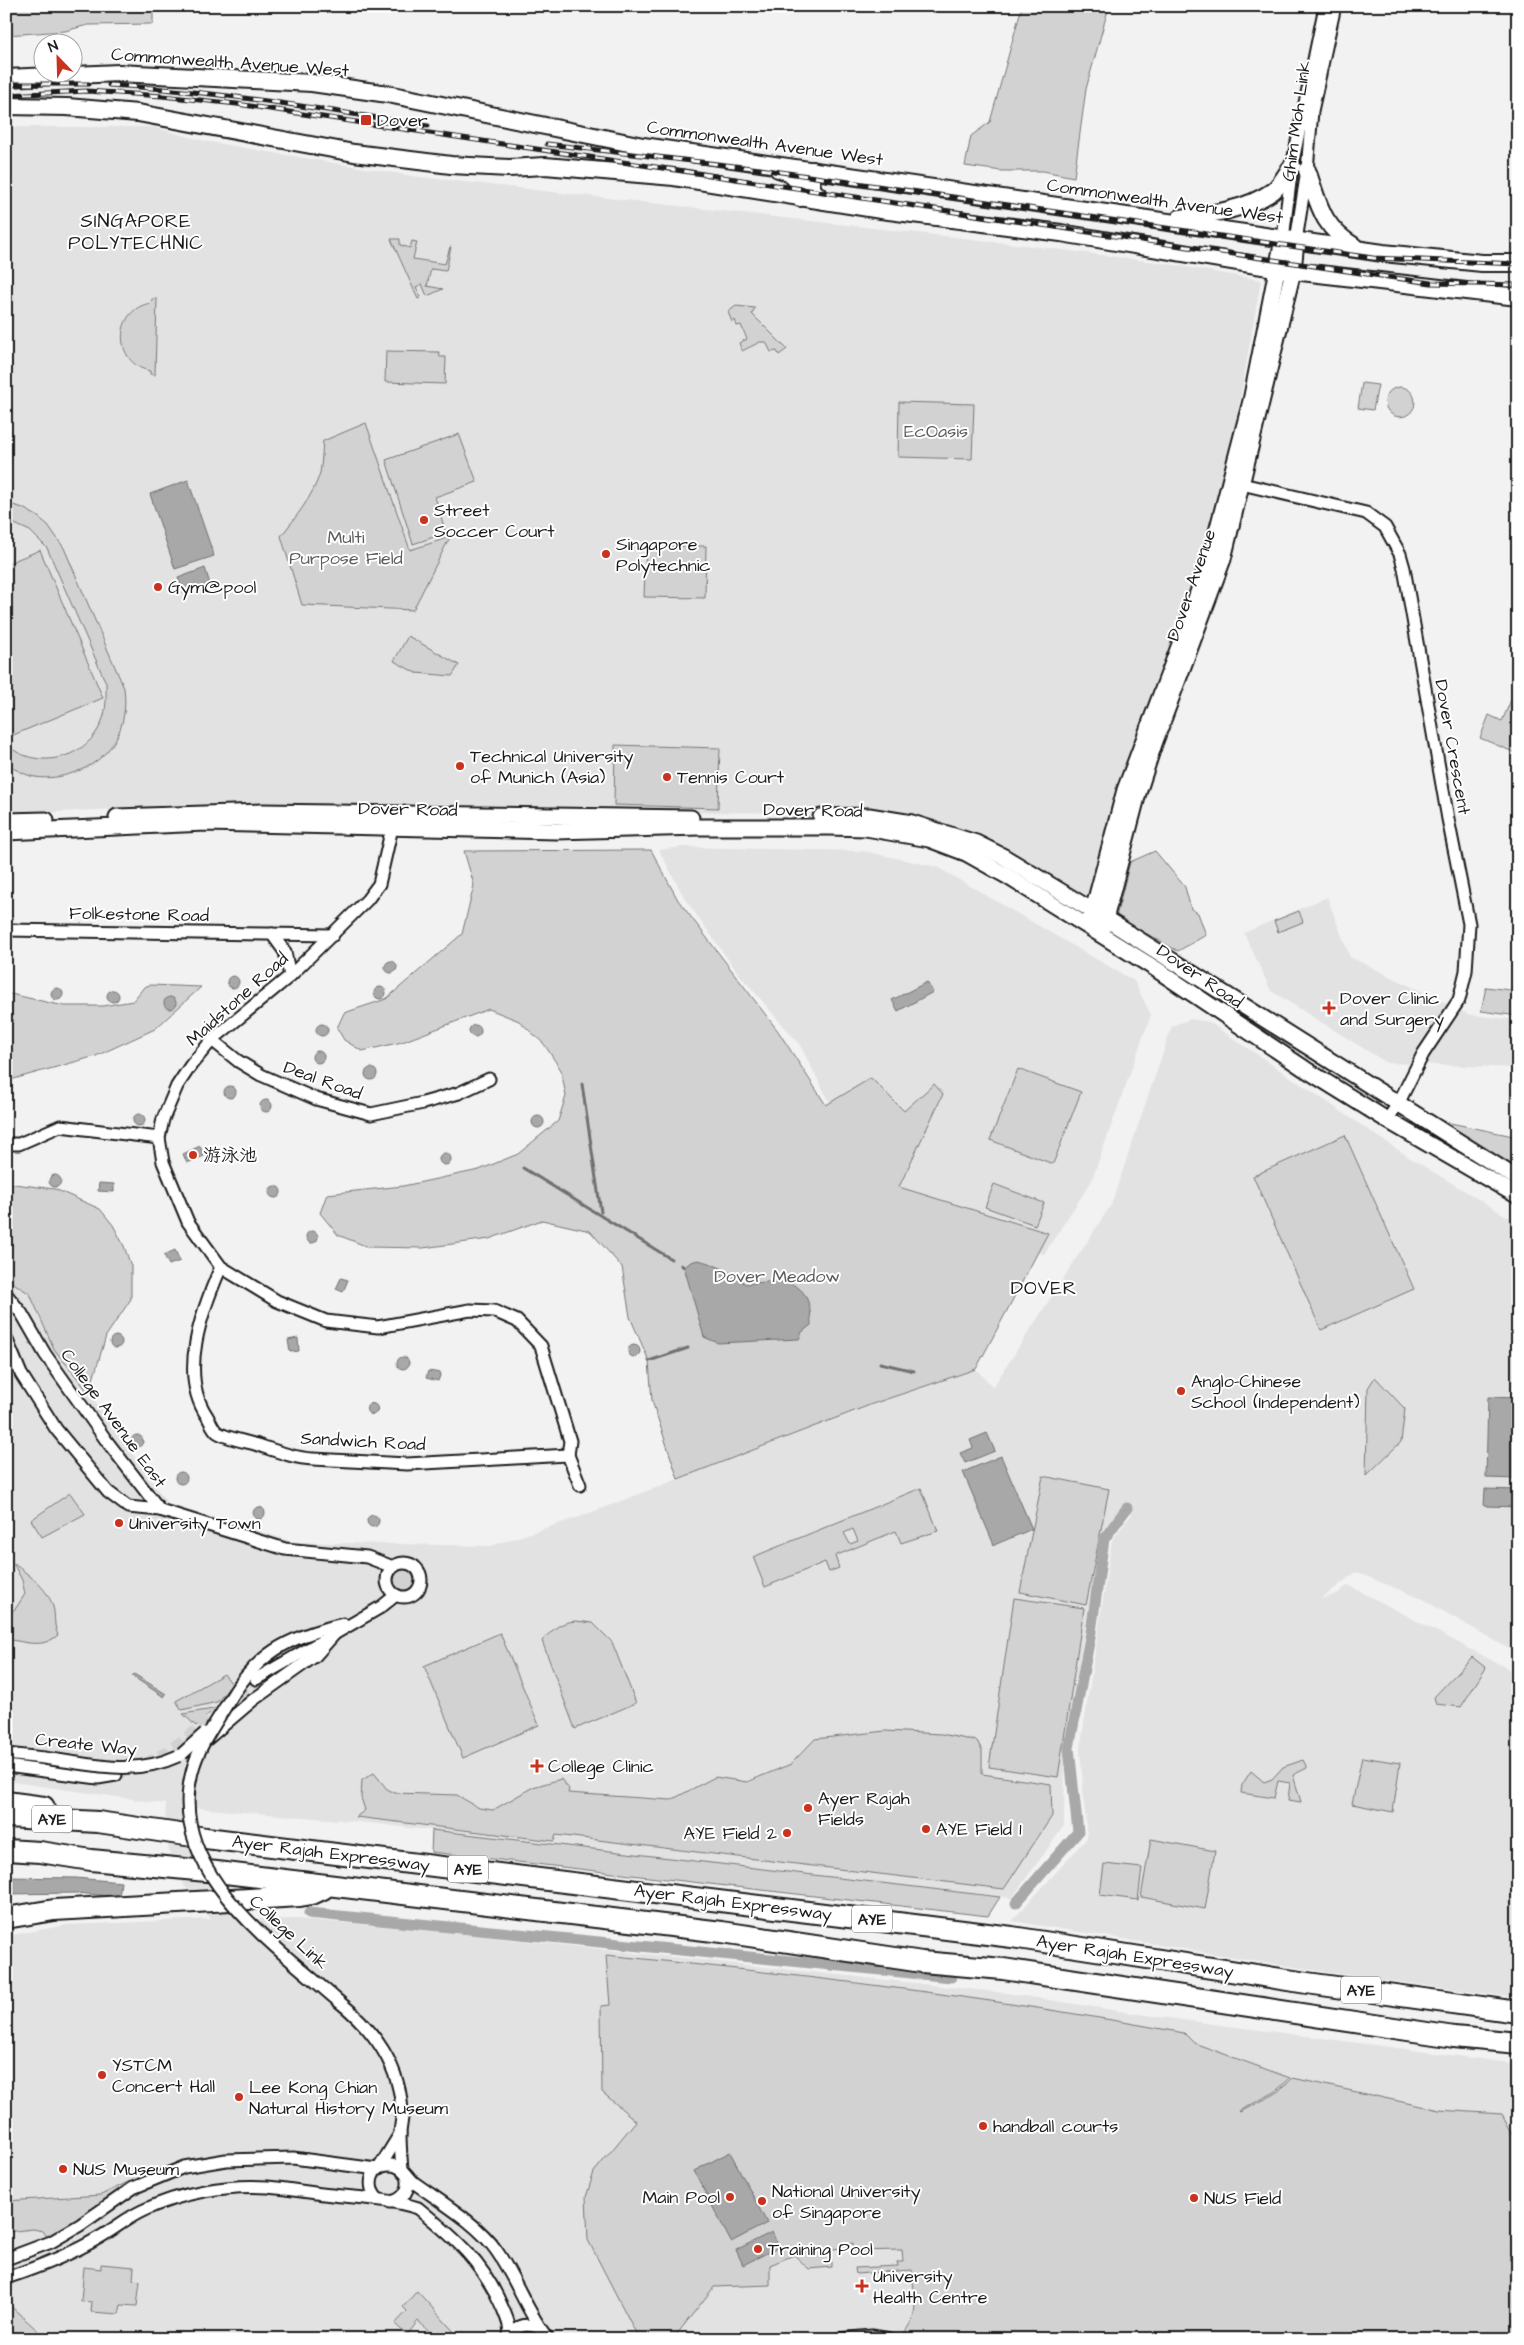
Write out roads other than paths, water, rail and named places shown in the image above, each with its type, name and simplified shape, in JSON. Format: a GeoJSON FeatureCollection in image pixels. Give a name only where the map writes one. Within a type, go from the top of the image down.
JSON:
{"type":"FeatureCollection","features":[{"type":"Feature","properties":{"kind":"highway"},"geometry":{"type":"LineString","coordinates":[[6,1802],[57,1808],[98,1822]]}},
{"type":"Feature","properties":{"kind":"highway","name":"Ayer Rajah Expressway"},"geometry":{"type":"LineString","coordinates":[[6,1817],[98,1822],[206,1838],[1012,1937],[1306,1983],[1518,2012]]}},
{"type":"Feature","properties":{"kind":"highway","name":"Ayer Rajah Expressway"},"geometry":{"type":"LineString","coordinates":[[6,1850],[40,1852],[91,1860],[217,1872],[712,1931],[922,1962],[1003,1969],[1454,2037],[1518,2043]]}},
{"type":"Feature","properties":{"kind":"highway"},"geometry":{"type":"LineString","coordinates":[[6,1862],[91,1860]]}},
{"type":"Feature","properties":{"kind":"highway"},"geometry":{"type":"LineString","coordinates":[[6,1918],[63,1909],[305,1896],[327,1886]]}},
{"type":"Feature","properties":{"kind":"main road","name":"Commonwealth Avenue West"},"geometry":{"type":"LineString","coordinates":[[6,78],[119,73],[312,83],[388,94],[643,146],[1289,240],[1482,263],[1518,262]]}},
{"type":"Feature","properties":{"kind":"main road"},"geometry":{"type":"LineString","coordinates":[[6,106],[68,107],[138,113],[386,158],[451,165],[509,168],[545,166],[646,174],[881,210],[1061,233],[1286,269],[1518,297]]}},
{"type":"Feature","properties":{"kind":"main road"},"geometry":{"type":"LineString","coordinates":[[749,161],[788,171],[799,183],[800,198]]}},
{"type":"Feature","properties":{"kind":"main road"},"geometry":{"type":"LineString","coordinates":[[1158,220],[1203,215],[1243,206],[1273,191],[1299,168],[1328,225],[1342,239],[1358,249]]}},
{"type":"Feature","properties":{"kind":"main road"},"geometry":{"type":"LineString","coordinates":[[813,170],[811,181],[813,191],[824,200]]}},
{"type":"Feature","properties":{"kind":"street","name":"Ghim Moh Link"},"geometry":{"type":"LineString","coordinates":[[1289,240],[1325,6]]}},
{"type":"Feature","properties":{"kind":"street","name":"Ghim Moh Link"},"geometry":{"type":"LineString","coordinates":[[1299,168],[1336,6]]}},
{"type":"Feature","properties":{"kind":"street","name":"Dover Avenue"},"geometry":{"type":"LineString","coordinates":[[1101,936],[1099,916],[1141,784],[1168,704],[1223,559],[1236,482],[1286,269],[1289,240]]}},
{"type":"Feature","properties":{"kind":"street","name":"Dover Crescent"},"geometry":{"type":"LineString","coordinates":[[1236,482],[1366,513],[1376,518],[1385,527],[1400,554],[1404,568],[1451,837],[1469,924],[1466,970],[1459,1000],[1424,1054],[1398,1104],[1387,1120]]}},
{"type":"Feature","properties":{"kind":"street","name":"Dover Road"},"geometry":{"type":"LineString","coordinates":[[6,821],[30,826],[605,818],[867,822],[924,826],[976,843],[1004,857],[1518,1179]]}},
{"type":"Feature","properties":{"kind":"street","name":"Maidstone Road"},"geometry":{"type":"LineString","coordinates":[[394,820],[379,884],[367,900],[290,976],[212,1040],[191,1065],[177,1086],[163,1119],[159,1138],[162,1162],[188,1222],[221,1267],[277,1301],[326,1321],[378,1327],[470,1310],[494,1311],[517,1321],[541,1346],[570,1441],[568,1454],[580,1485]]}},
{"type":"Feature","properties":{"kind":"street","name":"Dover Road"},"geometry":{"type":"LineString","coordinates":[[867,822],[966,853],[1008,876],[1156,969],[1297,1063],[1387,1120],[1518,1196]]}},
{"type":"Feature","properties":{"kind":"street","name":"Dover Road"},"geometry":{"type":"LineString","coordinates":[[6,832],[30,826]]}},
{"type":"Feature","properties":{"kind":"street","name":"Dover Avenue"},"geometry":{"type":"LineString","coordinates":[[1088,927],[1099,916]]}},
{"type":"Feature","properties":{"kind":"street","name":"Folkestone Road"},"geometry":{"type":"LineString","coordinates":[[6,930],[333,935]]}},
{"type":"Feature","properties":{"kind":"street"},"geometry":{"type":"LineString","coordinates":[[272,934],[285,952],[290,976]]}},
{"type":"Feature","properties":{"kind":"street","name":"Deal Road"},"geometry":{"type":"LineString","coordinates":[[212,1040],[238,1062],[261,1075],[316,1099],[371,1114],[423,1104],[459,1092],[489,1079]]}},
{"type":"Feature","properties":{"kind":"street"},"geometry":{"type":"LineString","coordinates":[[6,1144],[19,1144],[50,1129],[68,1126],[159,1138]]}},
{"type":"Feature","properties":{"kind":"street","name":"Sandwich Road"},"geometry":{"type":"LineString","coordinates":[[221,1267],[202,1320],[194,1350],[192,1375],[199,1405],[217,1432],[299,1458],[313,1459],[407,1464],[568,1454]]}},
{"type":"Feature","properties":{"kind":"street","name":"College Avenue East"},"geometry":{"type":"LineString","coordinates":[[6,1294],[18,1308],[45,1354],[106,1440],[160,1510]]}},
{"type":"Feature","properties":{"kind":"street","name":"College Avenue East"},"geometry":{"type":"LineString","coordinates":[[6,1338],[21,1374],[56,1429],[108,1492],[128,1506],[160,1510]]}},
{"type":"Feature","properties":{"kind":"street"},"geometry":{"type":"LineString","coordinates":[[160,1510],[285,1549],[367,1557],[393,1567]]}},
{"type":"Feature","properties":{"kind":"street"},"geometry":{"type":"LineString","coordinates":[[402,1563],[412,1564],[419,1570],[422,1578],[420,1588],[412,1596],[401,1597],[396,1595],[388,1587],[389,1571],[402,1563]]}},
{"type":"Feature","properties":{"kind":"street"},"geometry":{"type":"LineString","coordinates":[[256,1679],[356,1621],[396,1595]]}},
{"type":"Feature","properties":{"kind":"street","name":"College Link"},"geometry":{"type":"LineString","coordinates":[[356,1621],[313,1631],[275,1649],[255,1664],[240,1683],[197,1756],[189,1786],[188,1810],[192,1837],[200,1856],[218,1887],[249,1922],[350,2010],[374,2036],[388,2056],[399,2090],[402,2116],[400,2134],[404,2172]]}},
{"type":"Feature","properties":{"kind":"street","name":"College Link"},"geometry":{"type":"LineString","coordinates":[[205,1741],[253,1700],[315,1656],[337,1632]]}},
{"type":"Feature","properties":{"kind":"street","name":"Create Way"},"geometry":{"type":"LineString","coordinates":[[6,1754],[120,1768],[143,1768],[160,1764],[180,1755],[202,1737],[227,1704]]}},
{"type":"Feature","properties":{"kind":"street","name":"Create Way"},"geometry":{"type":"LineString","coordinates":[[6,1766],[98,1778],[116,1775]]}},
{"type":"Feature","properties":{"kind":"street"},"geometry":{"type":"LineString","coordinates":[[400,2134],[372,2177],[370,2186],[382,2200],[418,2208],[475,2259],[491,2283],[510,2335],[521,2325],[531,2324],[539,2328]]}},
{"type":"Feature","properties":{"kind":"street"},"geometry":{"type":"LineString","coordinates":[[6,2259],[56,2238],[133,2188],[184,2167],[226,2160],[293,2158],[392,2165],[404,2172],[414,2183],[458,2213],[495,2248],[517,2282],[529,2311],[548,2339]]}},
{"type":"Feature","properties":{"kind":"street"},"geometry":{"type":"LineString","coordinates":[[6,2278],[64,2257],[142,2211],[202,2192],[239,2187],[268,2187],[334,2196],[396,2201],[405,2195],[408,2185],[404,2172]]}},
{"type":"Feature","properties":{"kind":"street"},"geometry":{"type":"LineString","coordinates":[[838,2339],[872,2336],[890,2339]]}},
{"type":"Feature","properties":{"kind":"waterway"},"geometry":{"type":"LineString","coordinates":[[582,1084],[601,1212]]}},
{"type":"Feature","properties":{"kind":"waterway"},"geometry":{"type":"LineString","coordinates":[[523,1168],[671,1259]]}},
{"type":"Feature","properties":{"kind":"waterway"},"geometry":{"type":"LineString","coordinates":[[649,1361],[688,1348]]}},
{"type":"Feature","properties":{"kind":"waterway"},"geometry":{"type":"LineString","coordinates":[[880,1363],[914,1371]]}},
{"type":"Feature","properties":{"kind":"waterway"},"geometry":{"type":"LineString","coordinates":[[1016,1903],[1078,1832],[1069,1748],[1091,1632],[1104,1539],[1127,1508]]}},
{"type":"Feature","properties":{"kind":"waterway"},"geometry":{"type":"LineString","coordinates":[[309,1913],[951,1977]]}},
{"type":"Feature","properties":{"kind":"tunnel"},"geometry":{"type":"LineString","coordinates":[[145,1764],[189,1736],[256,1679]]}},
{"type":"Feature","properties":{"kind":"railway"},"geometry":{"type":"LineString","coordinates":[[6,84],[89,84]]}},
{"type":"Feature","properties":{"kind":"railway"},"geometry":{"type":"LineString","coordinates":[[109,85],[229,96],[428,126]]}},
{"type":"Feature","properties":{"kind":"railway"},"geometry":{"type":"LineString","coordinates":[[6,95],[87,91],[237,104],[1367,274],[1431,283],[1518,285]]}},
{"type":"Feature","properties":{"kind":"railway"},"geometry":{"type":"LineString","coordinates":[[547,144],[760,169],[1373,258],[1518,264]]}},
{"type":"Feature","properties":{"kind":"place","name":"Dover"},"geometry":{"type":"Point","coordinates":[366,120]}},
{"type":"Feature","properties":{"kind":"place","name":"Street Soccer Court"},"geometry":{"type":"Point","coordinates":[424,520]}},
{"type":"Feature","properties":{"kind":"place","name":"Singapore Polytechnic"},"geometry":{"type":"Point","coordinates":[606,554]}},
{"type":"Feature","properties":{"kind":"place","name":"Gym@pool"},"geometry":{"type":"Point","coordinates":[158,587]}},
{"type":"Feature","properties":{"kind":"place","name":"Technical University of Munich (Asia)"},"geometry":{"type":"Point","coordinates":[460,766]}},
{"type":"Feature","properties":{"kind":"place","name":"Tennis Court"},"geometry":{"type":"Point","coordinates":[667,777]}},
{"type":"Feature","properties":{"kind":"place","name":"Dover Clinic and Surgery"},"geometry":{"type":"Point","coordinates":[1329,1008]}},
{"type":"Feature","properties":{"kind":"place","name":"游泳池"},"geometry":{"type":"Point","coordinates":[193,1155]}},
{"type":"Feature","properties":{"kind":"place","name":"Anglo-Chinese School (Independent)"},"geometry":{"type":"Point","coordinates":[1181,1391]}},
{"type":"Feature","properties":{"kind":"place","name":"University Town"},"geometry":{"type":"Point","coordinates":[119,1523]}},
{"type":"Feature","properties":{"kind":"place","name":"College Clinic"},"geometry":{"type":"Point","coordinates":[537,1766]}},
{"type":"Feature","properties":{"kind":"place","name":"Ayer Rajah Fields"},"geometry":{"type":"Point","coordinates":[808,1808]}},
{"type":"Feature","properties":{"kind":"place","name":"AYE Field 1"},"geometry":{"type":"Point","coordinates":[926,1829]}},
{"type":"Feature","properties":{"kind":"place","name":"AYE Field 2"},"geometry":{"type":"Point","coordinates":[787,1833]}},
{"type":"Feature","properties":{"kind":"place","name":"YSTCM Concert Hall"},"geometry":{"type":"Point","coordinates":[102,2075]}},
{"type":"Feature","properties":{"kind":"place","name":"Lee Kong Chian Natural History Museum"},"geometry":{"type":"Point","coordinates":[239,2097]}},
{"type":"Feature","properties":{"kind":"place","name":"handball courts"},"geometry":{"type":"Point","coordinates":[983,2126]}},
{"type":"Feature","properties":{"kind":"place","name":"NUS Museum"},"geometry":{"type":"Point","coordinates":[63,2169]}},
{"type":"Feature","properties":{"kind":"place","name":"Main Pool"},"geometry":{"type":"Point","coordinates":[730,2197]}},
{"type":"Feature","properties":{"kind":"place","name":"NUS Field"},"geometry":{"type":"Point","coordinates":[1194,2198]}},
{"type":"Feature","properties":{"kind":"place","name":"National University of Singapore"},"geometry":{"type":"Point","coordinates":[762,2201]}},
{"type":"Feature","properties":{"kind":"place","name":"Training Pool"},"geometry":{"type":"Point","coordinates":[758,2249]}},
{"type":"Feature","properties":{"kind":"place","name":"University Health Centre"},"geometry":{"type":"Point","coordinates":[862,2286]}},
{"type":"Feature","properties":{"kind":"district","name":"SINGAPORE POLYTECHNIC"},"geometry":{"type":"Point","coordinates":[136,231]}},
{"type":"Feature","properties":{"kind":"district","name":"DOVER"},"geometry":{"type":"Point","coordinates":[1044,1287]}},
{"type":"Feature","properties":{"kind":"park label","name":"EcOasis"},"geometry":{"type":"Point","coordinates":[936,431]}},
{"type":"Feature","properties":{"kind":"park label","name":"Multi Purpose Field"},"geometry":{"type":"Point","coordinates":[346,547]}},
{"type":"Feature","properties":{"kind":"park label","name":"Dover Meadow"},"geometry":{"type":"Point","coordinates":[777,1276]}}]}
